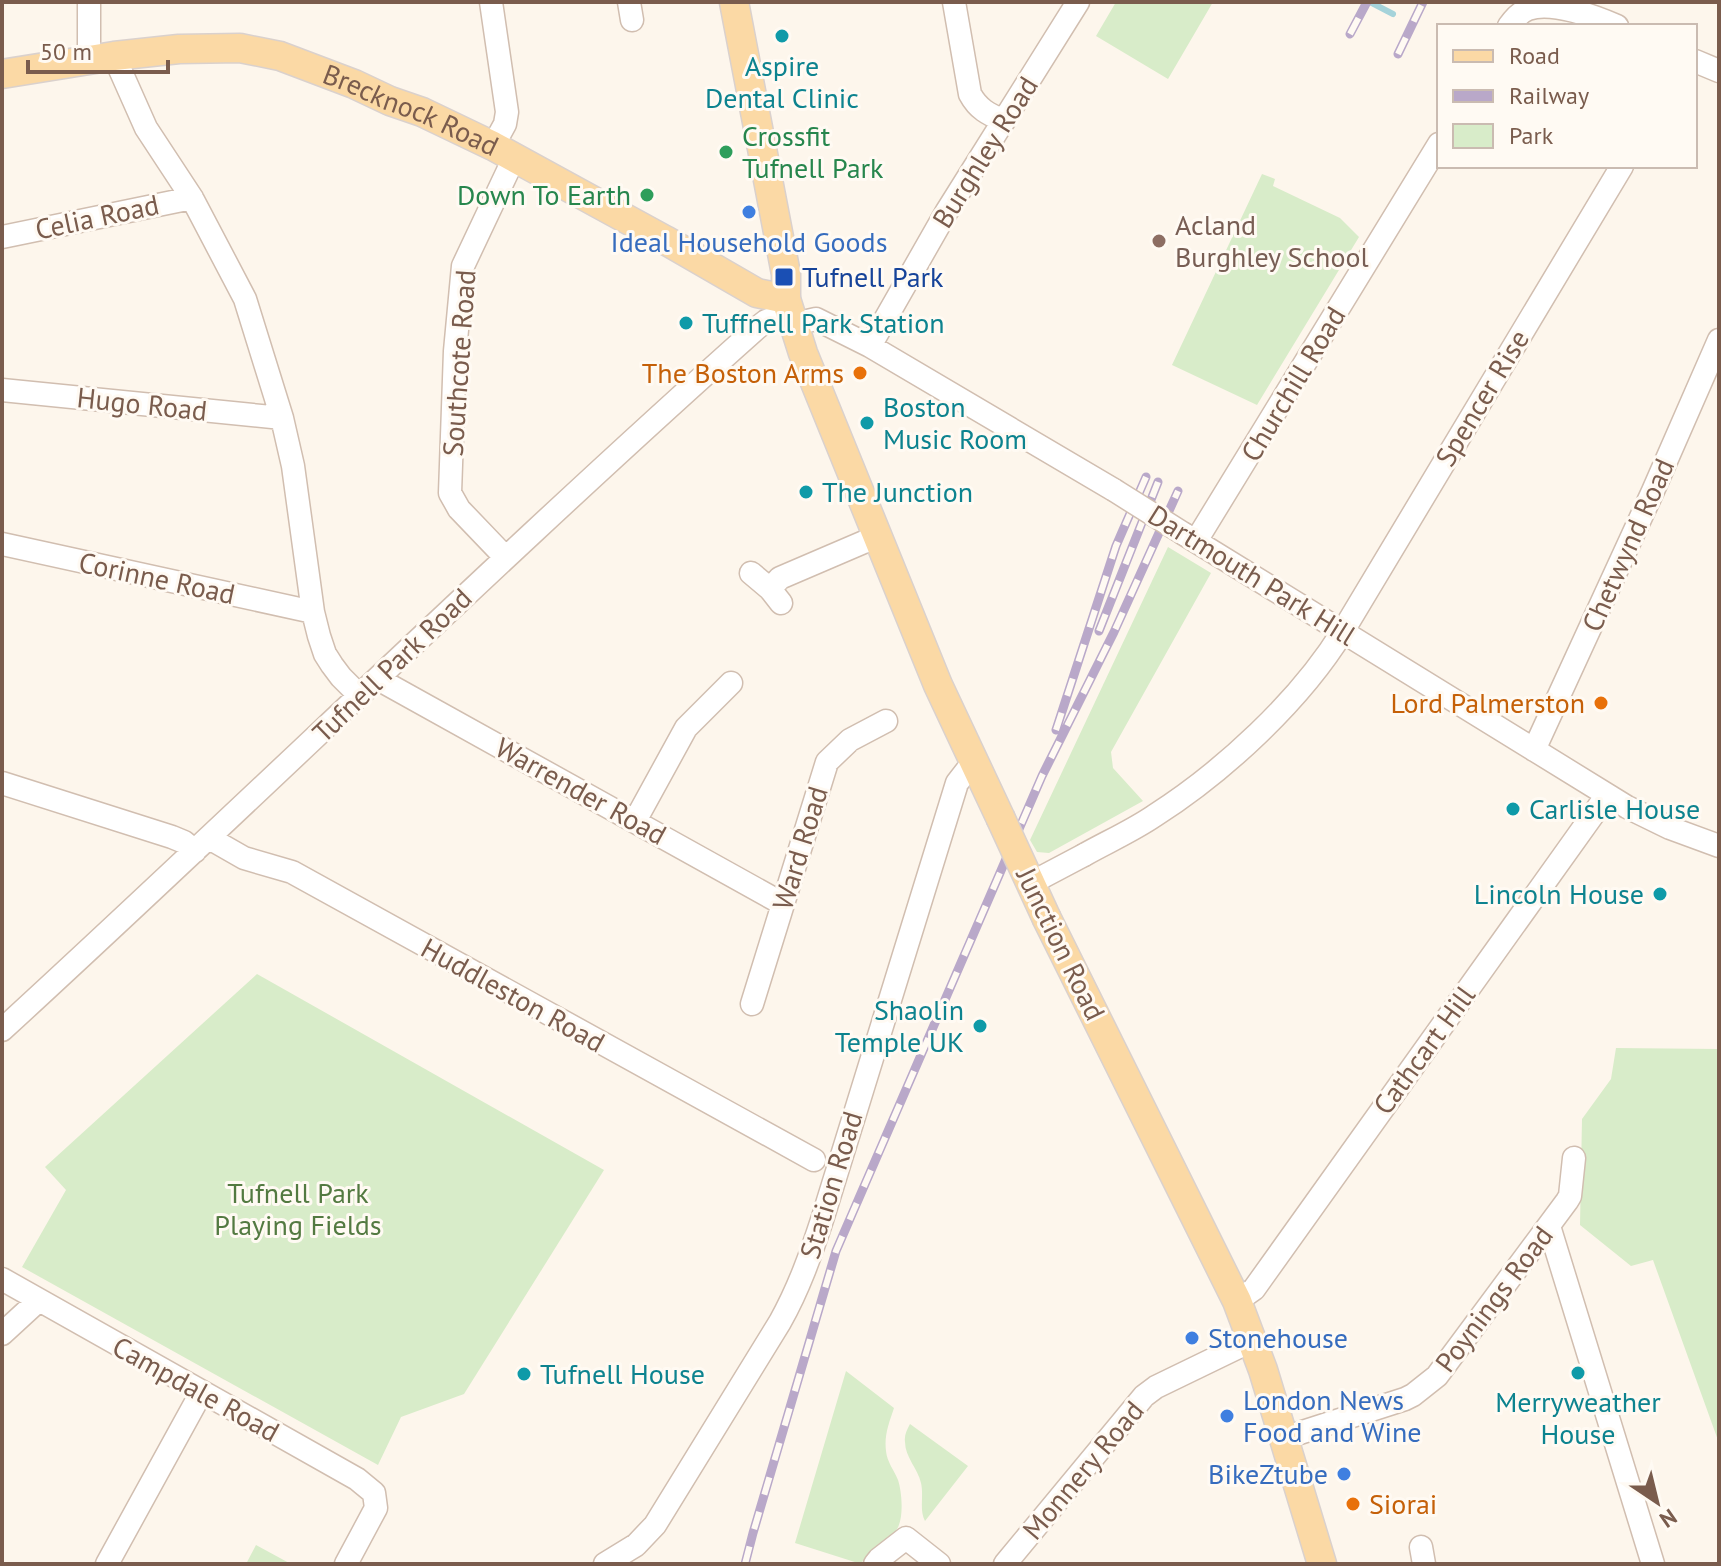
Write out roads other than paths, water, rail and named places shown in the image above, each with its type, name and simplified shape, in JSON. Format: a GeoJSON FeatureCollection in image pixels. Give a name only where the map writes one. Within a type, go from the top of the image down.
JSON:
{"type":"FeatureCollection","features":[{"type":"Feature","properties":{"kind":"main road","name":"Junction Road"},"geometry":{"type":"LineString","coordinates":[[734,2],[786,274],[790,312],[808,366],[938,685],[1047,919],[1237,1301],[1253,1340],[1322,1564]]}},
{"type":"Feature","properties":{"kind":"main road","name":"Brecknock Road"},"geometry":{"type":"LineString","coordinates":[[2,74],[179,49],[253,49],[291,59],[422,112],[504,152],[790,312]]}},
{"type":"Feature","properties":{"kind":"street"},"geometry":{"type":"LineString","coordinates":[[89,2],[101,58],[122,77],[146,128],[192,198],[245,299],[282,418],[293,466],[313,612],[325,654],[341,677],[360,696]]}},
{"type":"Feature","properties":{"kind":"street","name":"Southcote Road"},"geometry":{"type":"LineString","coordinates":[[491,2],[507,112],[504,152],[463,266],[455,351],[450,493],[459,509],[505,557]]}},
{"type":"Feature","properties":{"kind":"street"},"geometry":{"type":"LineString","coordinates":[[954,2],[970,94],[976,105],[986,113],[1004,121]]}},
{"type":"Feature","properties":{"kind":"street","name":"Burghley Road"},"geometry":{"type":"LineString","coordinates":[[870,346],[936,230],[1078,2]]}},
{"type":"Feature","properties":{"kind":"street"},"geometry":{"type":"LineString","coordinates":[[1511,24],[1520,13],[1541,6],[1593,16],[1612,24]]}},
{"type":"Feature","properties":{"kind":"street"},"geometry":{"type":"LineString","coordinates":[[1697,62],[1719,71]]}},
{"type":"Feature","properties":{"kind":"street","name":"Churchill Road"},"geometry":{"type":"LineString","coordinates":[[1190,538],[1437,147]]}},
{"type":"Feature","properties":{"kind":"street","name":"Spencer Rise"},"geometry":{"type":"LineString","coordinates":[[1031,883],[1151,819],[1204,781],[1257,733],[1316,671],[1621,168]]}},
{"type":"Feature","properties":{"kind":"street","name":"Celia Road"},"geometry":{"type":"LineString","coordinates":[[2,237],[192,198]]}},
{"type":"Feature","properties":{"kind":"street","name":"Dartmouth Park Hill"},"geometry":{"type":"LineString","coordinates":[[790,312],[816,319],[870,346],[1114,490],[1646,818],[1719,846]]}},
{"type":"Feature","properties":{"kind":"street","name":"Tufnell Park Road"},"geometry":{"type":"LineString","coordinates":[[2,1030],[505,557],[757,328],[790,312]]}},
{"type":"Feature","properties":{"kind":"street","name":"Chetwynd Road"},"geometry":{"type":"LineString","coordinates":[[1534,750],[1719,340]]}},
{"type":"Feature","properties":{"kind":"street","name":"Hugo Road"},"geometry":{"type":"LineString","coordinates":[[2,390],[282,418]]}},
{"type":"Feature","properties":{"kind":"street"},"geometry":{"type":"LineString","coordinates":[[751,573],[775,596],[780,578],[878,536]]}},
{"type":"Feature","properties":{"kind":"street","name":"Corinne Road"},"geometry":{"type":"LineString","coordinates":[[2,544],[313,612]]}},
{"type":"Feature","properties":{"kind":"street","name":"Warrender Road"},"geometry":{"type":"LineString","coordinates":[[378,679],[783,904]]}},
{"type":"Feature","properties":{"kind":"street"},"geometry":{"type":"LineString","coordinates":[[635,821],[686,728],[731,683]]}},
{"type":"Feature","properties":{"kind":"street","name":"Ward Road"},"geometry":{"type":"LineString","coordinates":[[752,1004],[827,762],[850,740],[886,721]]}},
{"type":"Feature","properties":{"kind":"street","name":"Station Road"},"geometry":{"type":"LineString","coordinates":[[605,1564],[636,1545],[655,1525],[798,1288],[823,1217],[957,783],[974,761]]}},
{"type":"Feature","properties":{"kind":"street","name":"Huddleston Road"},"geometry":{"type":"LineString","coordinates":[[2,783],[184,842],[202,844],[292,872],[814,1160]]}},
{"type":"Feature","properties":{"kind":"street","name":"Cathcart Hill"},"geometry":{"type":"LineString","coordinates":[[1237,1301],[1254,1289],[1607,795]]}},
{"type":"Feature","properties":{"kind":"street","name":"Poynings Road"},"geometry":{"type":"LineString","coordinates":[[1284,1438],[1394,1403],[1426,1386],[1442,1370],[1570,1196],[1574,1158]]}},
{"type":"Feature","properties":{"kind":"street"},"geometry":{"type":"LineString","coordinates":[[1549,1226],[1653,1564]]}},
{"type":"Feature","properties":{"kind":"street","name":"Campdale Road"},"geometry":{"type":"LineString","coordinates":[[2,1279],[357,1479],[374,1493],[376,1508],[346,1564]]}},
{"type":"Feature","properties":{"kind":"street"},"geometry":{"type":"LineString","coordinates":[[2,1334],[39,1300]]}},
{"type":"Feature","properties":{"kind":"street","name":"Monnery Road"},"geometry":{"type":"LineString","coordinates":[[1005,1564],[1144,1396],[1156,1387],[1253,1340]]}},
{"type":"Feature","properties":{"kind":"street"},"geometry":{"type":"LineString","coordinates":[[107,1564],[201,1393]]}},
{"type":"Feature","properties":{"kind":"street"},"geometry":{"type":"LineString","coordinates":[[875,1564],[906,1538],[939,1564]]}},
{"type":"Feature","properties":{"kind":"waterway"},"geometry":{"type":"LineString","coordinates":[[1370,2],[1393,14]]}},
{"type":"Feature","properties":{"kind":"railway"},"geometry":{"type":"LineString","coordinates":[[1350,34],[1367,2]]}},
{"type":"Feature","properties":{"kind":"railway"},"geometry":{"type":"LineString","coordinates":[[1398,54],[1423,2]]}},
{"type":"Feature","properties":{"kind":"railway"},"geometry":{"type":"LineString","coordinates":[[1056,730],[1116,546],[1146,477]]}},
{"type":"Feature","properties":{"kind":"railway"},"geometry":{"type":"LineString","coordinates":[[1099,631],[1158,482]]}},
{"type":"Feature","properties":{"kind":"railway"},"geometry":{"type":"LineString","coordinates":[[745,1564],[836,1251],[1042,776],[1114,632],[1178,491]]}},
{"type":"Feature","properties":{"kind":"place","name":"Aspire Dental Clinic"},"geometry":{"type":"Point","coordinates":[782,36]}},
{"type":"Feature","properties":{"kind":"place","name":"Crossfit Tufnell Park"},"geometry":{"type":"Point","coordinates":[726,152]}},
{"type":"Feature","properties":{"kind":"place","name":"Down To Earth"},"geometry":{"type":"Point","coordinates":[647,195]}},
{"type":"Feature","properties":{"kind":"place","name":"Ideal Household Goods"},"geometry":{"type":"Point","coordinates":[749,212]}},
{"type":"Feature","properties":{"kind":"place","name":"Acland Burghley School"},"geometry":{"type":"Point","coordinates":[1159,241]}},
{"type":"Feature","properties":{"kind":"place","name":"Tufnell Park"},"geometry":{"type":"Point","coordinates":[784,277]}},
{"type":"Feature","properties":{"kind":"place","name":"Tuffnell Park Station"},"geometry":{"type":"Point","coordinates":[686,323]}},
{"type":"Feature","properties":{"kind":"place","name":"The Boston Arms"},"geometry":{"type":"Point","coordinates":[860,373]}},
{"type":"Feature","properties":{"kind":"place","name":"Boston Music Room"},"geometry":{"type":"Point","coordinates":[867,423]}},
{"type":"Feature","properties":{"kind":"place","name":"The Junction"},"geometry":{"type":"Point","coordinates":[806,492]}},
{"type":"Feature","properties":{"kind":"place","name":"Lord Palmerston"},"geometry":{"type":"Point","coordinates":[1601,703]}},
{"type":"Feature","properties":{"kind":"place","name":"Carlisle House"},"geometry":{"type":"Point","coordinates":[1513,809]}},
{"type":"Feature","properties":{"kind":"place","name":"Lincoln House"},"geometry":{"type":"Point","coordinates":[1660,894]}},
{"type":"Feature","properties":{"kind":"place","name":"Shaolin Temple UK"},"geometry":{"type":"Point","coordinates":[980,1026]}},
{"type":"Feature","properties":{"kind":"place","name":"Stonehouse"},"geometry":{"type":"Point","coordinates":[1192,1338]}},
{"type":"Feature","properties":{"kind":"place","name":"Merryweather House"},"geometry":{"type":"Point","coordinates":[1578,1373]}},
{"type":"Feature","properties":{"kind":"place","name":"Tufnell House"},"geometry":{"type":"Point","coordinates":[524,1374]}},
{"type":"Feature","properties":{"kind":"place","name":"London News Food and Wine"},"geometry":{"type":"Point","coordinates":[1227,1416]}},
{"type":"Feature","properties":{"kind":"place","name":"BikeZtube"},"geometry":{"type":"Point","coordinates":[1344,1474]}},
{"type":"Feature","properties":{"kind":"place","name":"Siorai"},"geometry":{"type":"Point","coordinates":[1353,1504]}},
{"type":"Feature","properties":{"kind":"park label","name":"Tufnell Park Playing Fields"},"geometry":{"type":"Point","coordinates":[298,1209]}}]}
